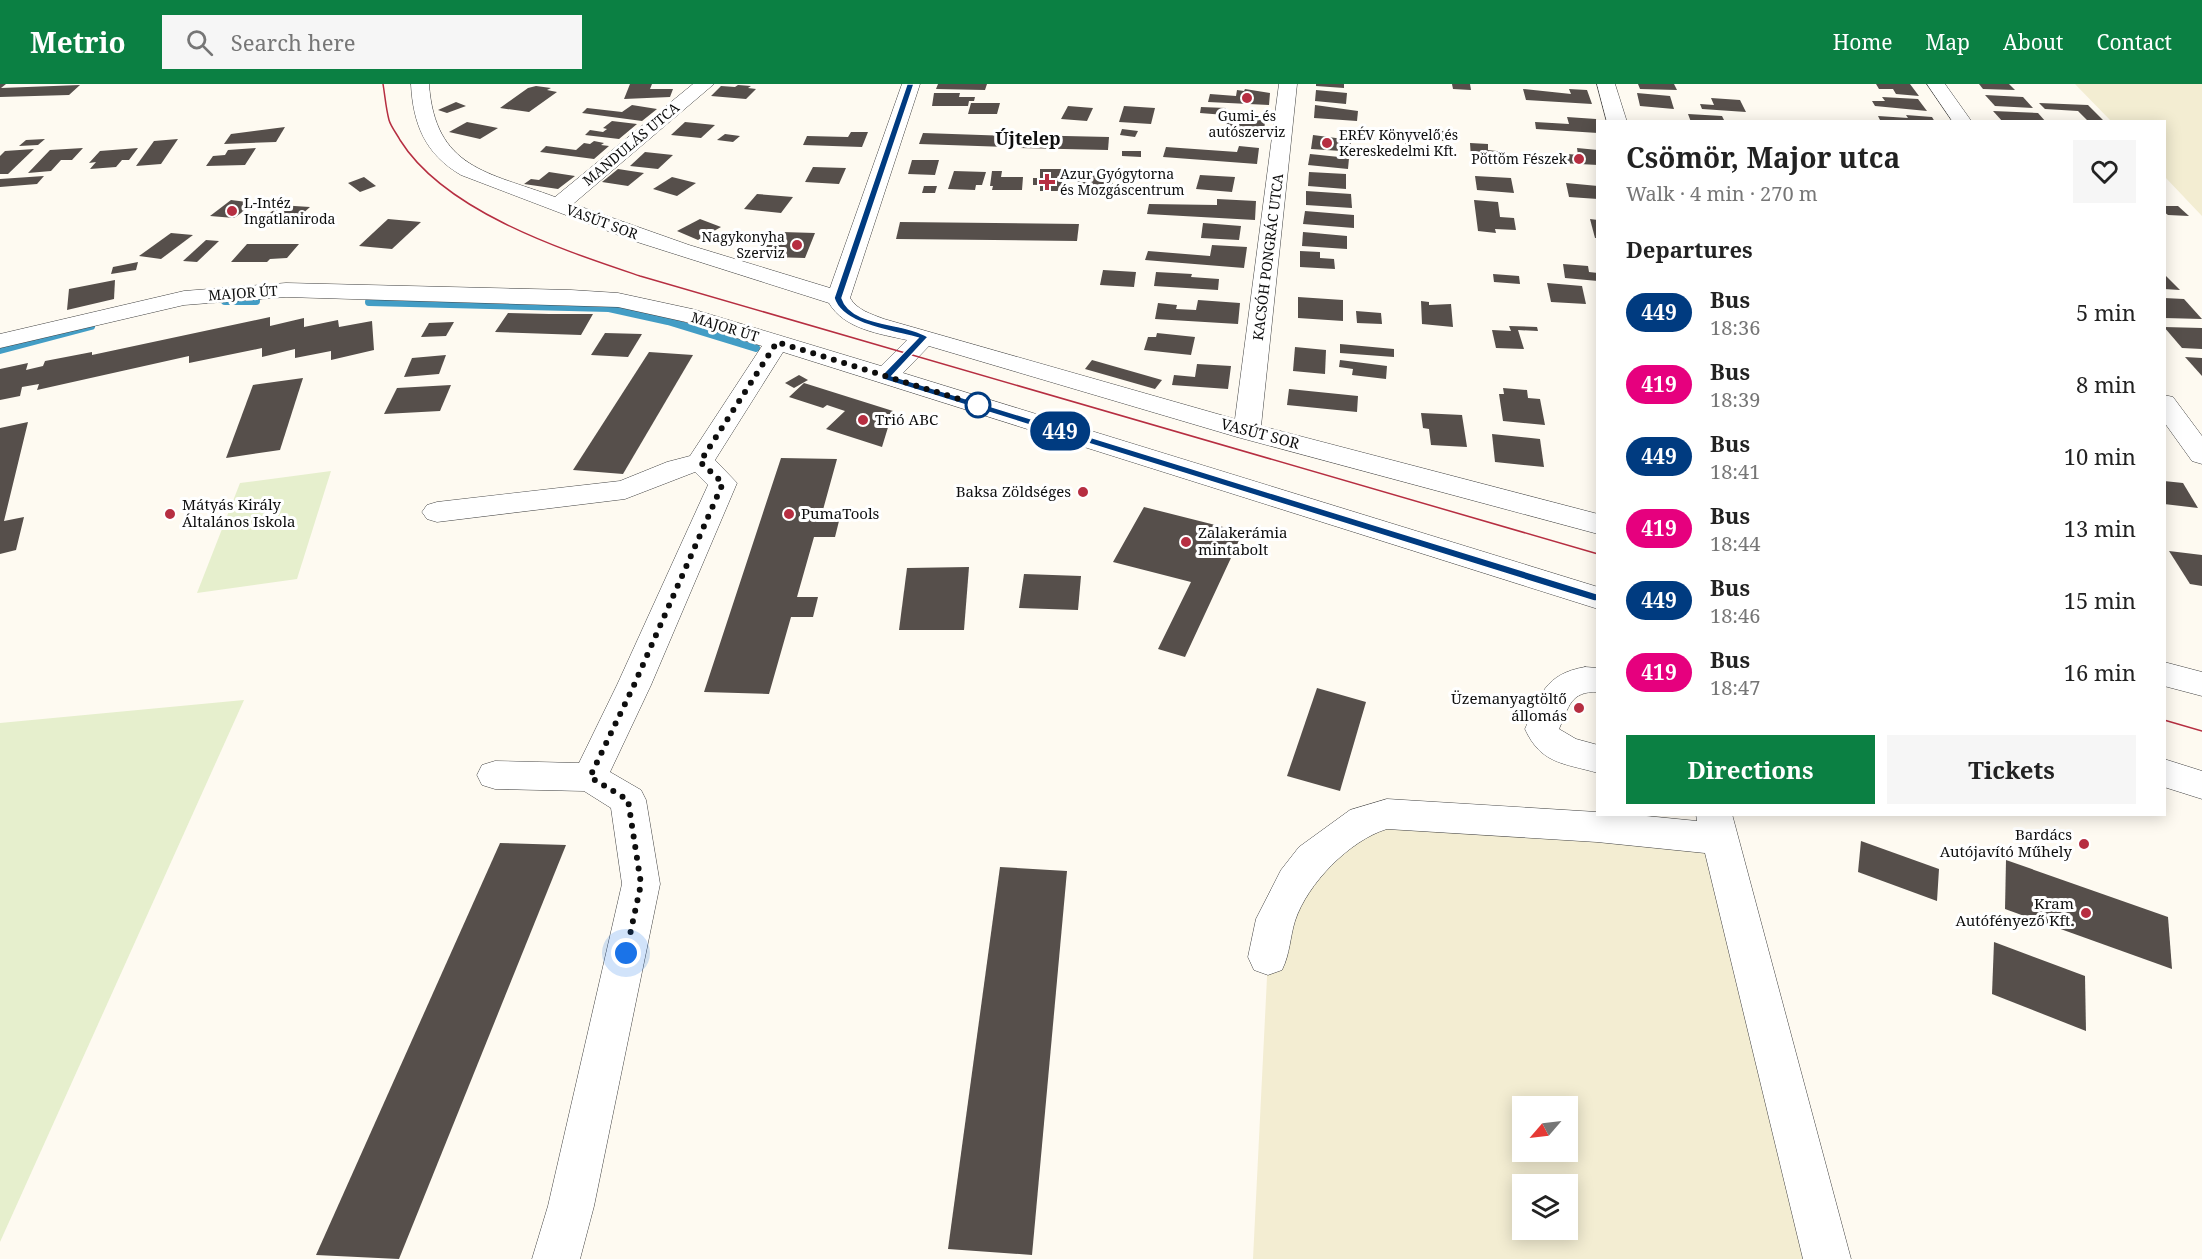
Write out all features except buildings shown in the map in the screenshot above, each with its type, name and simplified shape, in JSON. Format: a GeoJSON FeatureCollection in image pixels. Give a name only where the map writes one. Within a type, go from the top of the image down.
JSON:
{"type":"FeatureCollection","features":[{"type":"Feature","properties":{"kind":"street","name":"VASÚT SOR"},"geometry":{"type":"LineString","coordinates":[[420,84],[425,127],[439,149],[457,164],[558,206],[680,250],[838,298],[841,306],[854,317],[1247,431],[1596,523]]}},
{"type":"Feature","properties":{"kind":"street","name":"MANDULÁS UTCA"},"geometry":{"type":"LineString","coordinates":[[558,206],[705,84]]}},
{"type":"Feature","properties":{"kind":"street"},"geometry":{"type":"LineString","coordinates":[[838,298],[911,84]]}},
{"type":"Feature","properties":{"kind":"street","name":"KACSÓH PONGRÁC UTCA"},"geometry":{"type":"LineString","coordinates":[[1247,431],[1288,84]]}},
{"type":"Feature","properties":{"kind":"street"},"geometry":{"type":"LineString","coordinates":[[1606,84],[1616,120]]}},
{"type":"Feature","properties":{"kind":"street"},"geometry":{"type":"LineString","coordinates":[[1936,84],[1962,120]]}},
{"type":"Feature","properties":{"kind":"street","name":"MAJOR ÚT"},"geometry":{"type":"LineString","coordinates":[[0,341],[184,298],[286,290],[442,292],[618,300],[692,316],[1596,597]]}},
{"type":"Feature","properties":{"kind":"street"},"geometry":{"type":"LineString","coordinates":[[885,377],[924,337]]}},
{"type":"Feature","properties":{"kind":"street"},"geometry":{"type":"LineString","coordinates":[[436,512],[625,490],[677,468],[700,462],[777,342]]}},
{"type":"Feature","properties":{"kind":"street"},"geometry":{"type":"LineString","coordinates":[[2166,406],[2202,455]]}},
{"type":"Feature","properties":{"kind":"street"},"geometry":{"type":"LineString","coordinates":[[590,777],[634,685],[723,483],[700,462]]}},
{"type":"Feature","properties":{"kind":"street"},"geometry":{"type":"LineString","coordinates":[[2166,675],[2202,684]]}},
{"type":"Feature","properties":{"kind":"street"},"geometry":{"type":"LineString","coordinates":[[1596,680],[1587,678],[1573,681],[1562,687],[1542,729],[1545,738],[1558,748],[1596,758]]}},
{"type":"Feature","properties":{"kind":"street"},"geometry":{"type":"LineString","coordinates":[[2166,774],[2202,785]]}},
{"type":"Feature","properties":{"kind":"street"},"geometry":{"type":"LineString","coordinates":[[495,775],[590,777],[628,800],[641,884],[571,1206],[556,1259]]}},
{"type":"Feature","properties":{"kind":"street"},"geometry":{"type":"LineString","coordinates":[[1268,957],[1276,919],[1295,882],[1312,858],[1363,821],[1386,814],[1597,827],[1718,827],[1827,1259]]}},
{"type":"Feature","properties":{"kind":"shaded area"},"geometry":{"type":"Polygon","coordinates":[[[2075,84],[2202,84],[2202,216],[2166,178],[2166,120],[2110,120],[2075,84]]]}},
{"type":"Feature","properties":{"kind":"shaded area"},"geometry":{"type":"Polygon","coordinates":[[[1363,821],[1721,839],[1827,1259],[1253,1259],[1268,957],[1276,919],[1363,821]]]}},
{"type":"Feature","properties":{"kind":"green space"},"geometry":{"type":"Polygon","coordinates":[[[331,471],[297,579],[197,593],[240,483],[331,471]]]}},
{"type":"Feature","properties":{"kind":"green space"},"geometry":{"type":"Polygon","coordinates":[[[244,700],[0,1242],[0,723],[244,700]]]}},
{"type":"Feature","properties":{"kind":"waterway"},"geometry":{"type":"LineString","coordinates":[[225,301],[256,301]]}},
{"type":"Feature","properties":{"kind":"waterway"},"geometry":{"type":"LineString","coordinates":[[369,302],[609,308],[668,321],[756,348]]}},
{"type":"Feature","properties":{"kind":"waterway"},"geometry":{"type":"LineString","coordinates":[[0,350],[91,326]]}},
{"type":"Feature","properties":{"kind":"tram line"},"geometry":{"type":"LineString","coordinates":[[383,84],[390,123],[420,165],[446,188],[475,208],[542,241],[640,276],[1596,553]]}},
{"type":"Feature","properties":{"kind":"tram line"},"geometry":{"type":"LineString","coordinates":[[2166,721],[2202,731]]}},
{"type":"Feature","properties":{"kind":"bus line","name":"449"},"geometry":{"type":"LineString","coordinates":[[911,84],[838,298],[841,306],[854,317],[924,337],[885,377],[1596,597]]}},
{"type":"Feature","properties":{"kind":"place","name":"Gumi- és autószerviz"},"geometry":{"type":"Point","coordinates":[1247,98]}},
{"type":"Feature","properties":{"kind":"place","name":"ERÉV Könyvelő és Kereskedelmi Kft."},"geometry":{"type":"Point","coordinates":[1327,143]}},
{"type":"Feature","properties":{"kind":"place","name":"Pöttöm Fészek"},"geometry":{"type":"Point","coordinates":[1579,159]}},
{"type":"Feature","properties":{"kind":"place","name":"Azur Gyógytorna és Mozgáscentrum"},"geometry":{"type":"Point","coordinates":[1047,182]}},
{"type":"Feature","properties":{"kind":"place","name":"L-Intéz Ingatlaniroda"},"geometry":{"type":"Point","coordinates":[232,211]}},
{"type":"Feature","properties":{"kind":"place","name":"Nagykonyha Szerviz"},"geometry":{"type":"Point","coordinates":[797,245]}},
{"type":"Feature","properties":{"kind":"place","name":"Trió ABC"},"geometry":{"type":"Point","coordinates":[863,420]}},
{"type":"Feature","properties":{"kind":"place","name":"Baksa Zöldséges"},"geometry":{"type":"Point","coordinates":[1083,492]}},
{"type":"Feature","properties":{"kind":"place","name":"Mátyás Király Általános Iskola"},"geometry":{"type":"Point","coordinates":[170,514]}},
{"type":"Feature","properties":{"kind":"place","name":"PumaTools"},"geometry":{"type":"Point","coordinates":[789,514]}},
{"type":"Feature","properties":{"kind":"place","name":"Zalakerámia mintabolt"},"geometry":{"type":"Point","coordinates":[1186,542]}},
{"type":"Feature","properties":{"kind":"place","name":"Üzemanyagtöltő állomás"},"geometry":{"type":"Point","coordinates":[1579,708]}},
{"type":"Feature","properties":{"kind":"place","name":"Bardács Autójavító Műhely"},"geometry":{"type":"Point","coordinates":[2084,844]}},
{"type":"Feature","properties":{"kind":"place","name":"Kram Autófényező Kft."},"geometry":{"type":"Point","coordinates":[2086,913]}},
{"type":"Feature","properties":{"kind":"district","name":"Újtelep"},"geometry":{"type":"Point","coordinates":[1028,139]}},
{"type":"Feature","properties":{"kind":"route"},"geometry":{"type":"LineString","coordinates":[[626,953],[641,884],[628,800],[590,777],[634,685],[723,483],[700,462],[777,342],[978,405]]}}]}
